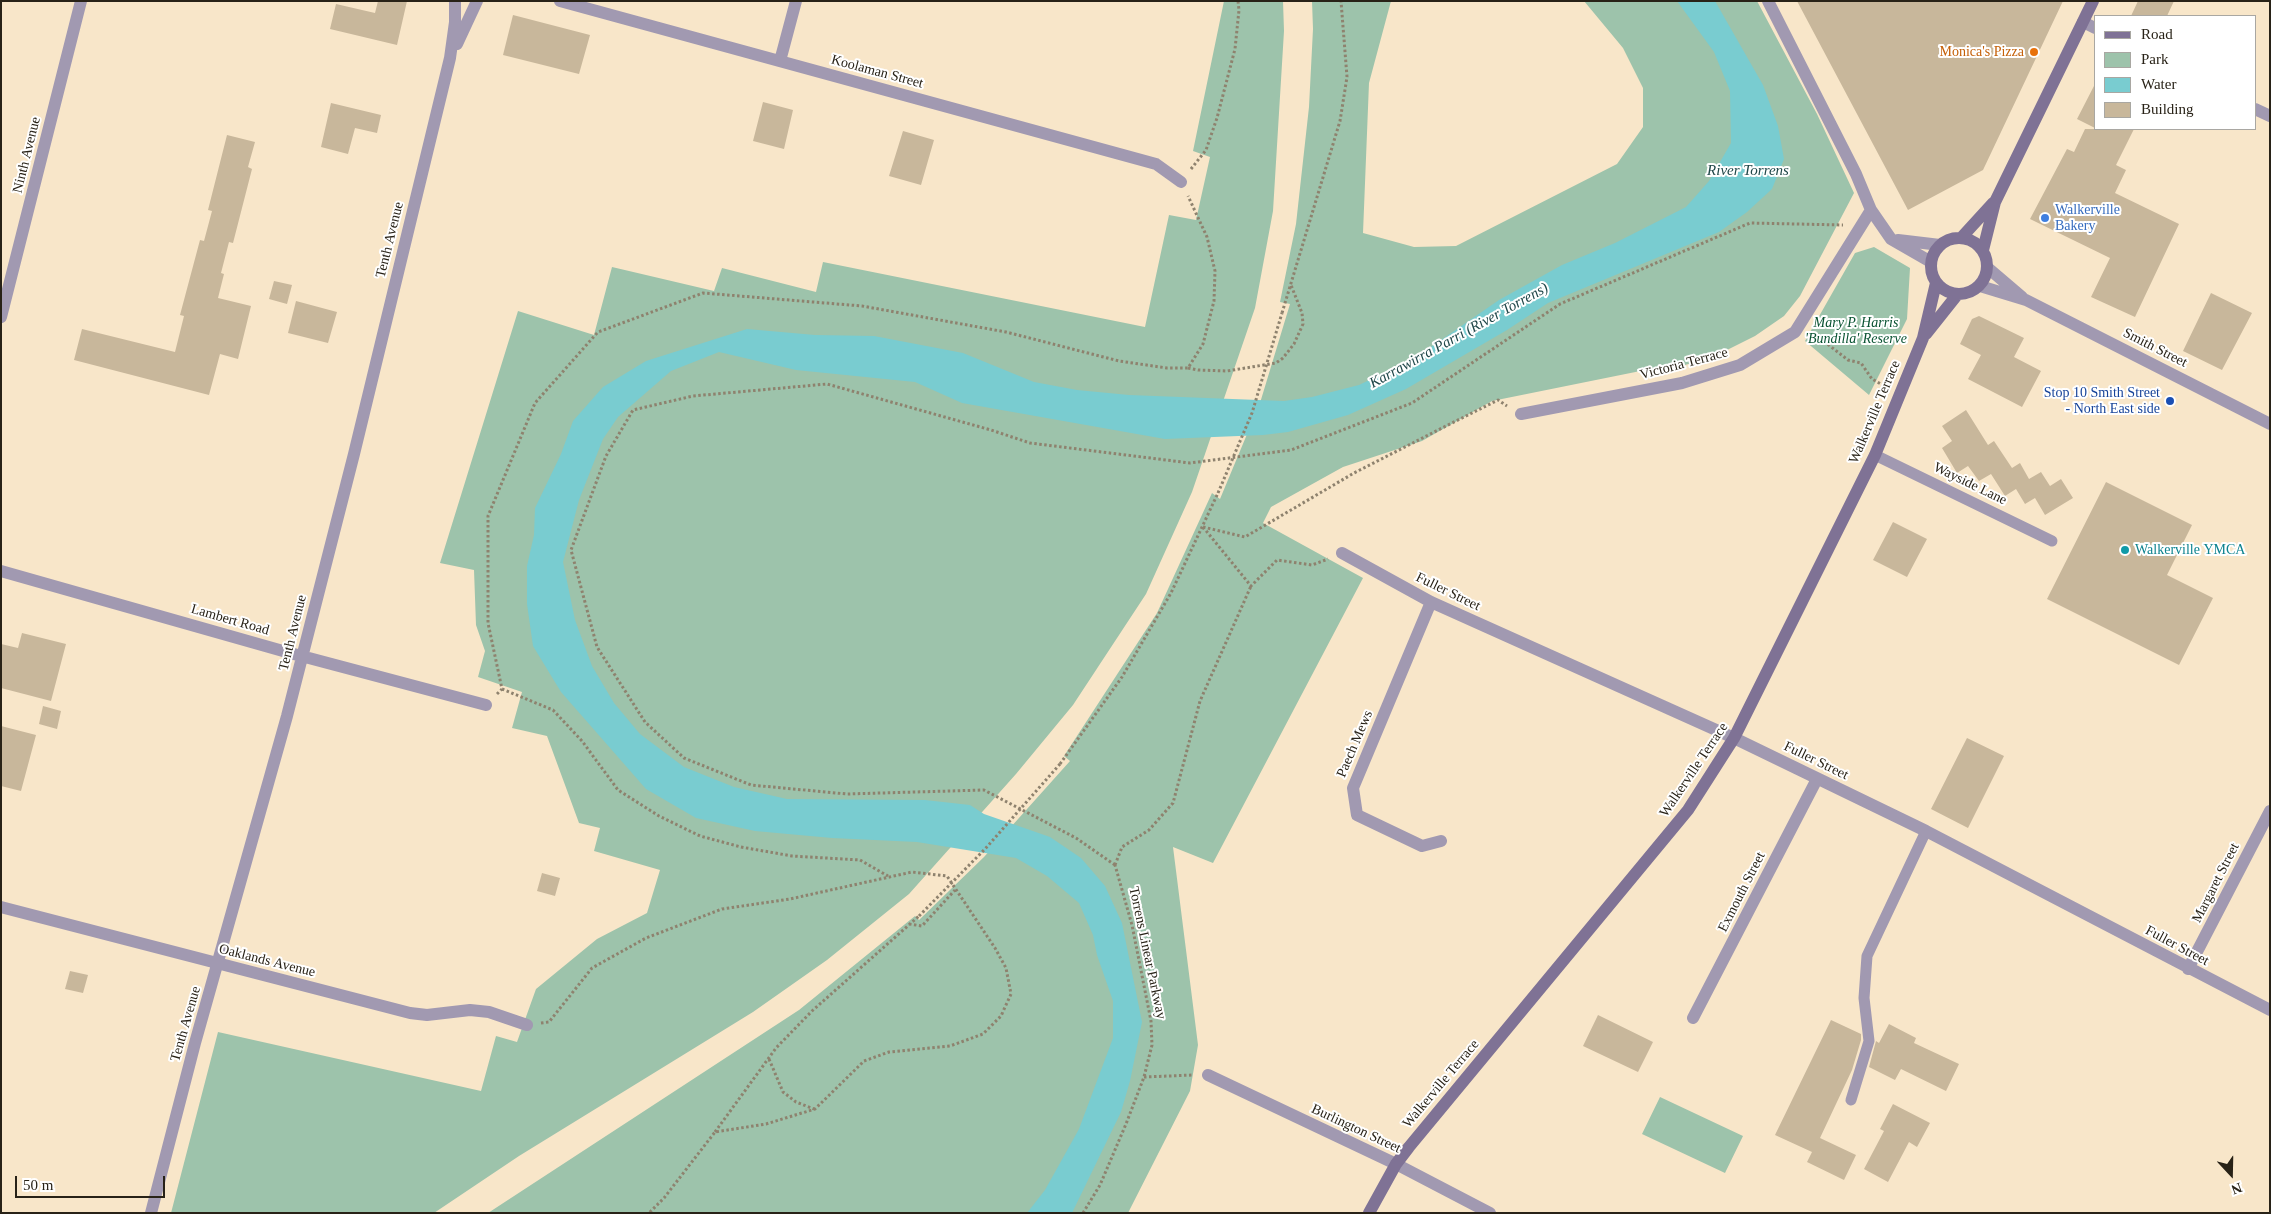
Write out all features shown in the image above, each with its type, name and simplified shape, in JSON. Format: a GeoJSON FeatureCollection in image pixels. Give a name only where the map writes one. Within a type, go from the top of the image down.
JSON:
{"type":"FeatureCollection","features":[{"type":"Feature","properties":{"kind":"street","name":"Ninth Avenue"},"geometry":{"type":"LineString","coordinates":[[1,317],[80,1]]}},
{"type":"Feature","properties":{"kind":"street","name":"Tenth Avenue"},"geometry":{"type":"LineString","coordinates":[[151,1213],[302,656],[450,58],[456,22],[455,1]]}},
{"type":"Feature","properties":{"kind":"street","name":"Tenth Avenue"},"geometry":{"type":"LineString","coordinates":[[450,58],[476,1]]}},
{"type":"Feature","properties":{"kind":"street","name":"Koolaman Street"},"geometry":{"type":"LineString","coordinates":[[560,1],[1156,164],[1181,182]]}},
{"type":"Feature","properties":{"kind":"street"},"geometry":{"type":"LineString","coordinates":[[780,61],[796,1]]}},
{"type":"Feature","properties":{"kind":"street"},"geometry":{"type":"LineString","coordinates":[[1768,1],[1856,174],[1871,210],[1891,239],[1931,262]]}},
{"type":"Feature","properties":{"kind":"street"},"geometry":{"type":"LineString","coordinates":[[1983,250],[1995,202],[2093,1]]}},
{"type":"Feature","properties":{"kind":"street"},"geometry":{"type":"LineString","coordinates":[[2083,22],[2094,28]]}},
{"type":"Feature","properties":{"kind":"street"},"geometry":{"type":"LineString","coordinates":[[2256,109],[2270,116]]}},
{"type":"Feature","properties":{"kind":"street"},"geometry":{"type":"LineString","coordinates":[[1961,238],[1995,202]]}},
{"type":"Feature","properties":{"kind":"street","name":"Victoria Terrace"},"geometry":{"type":"LineString","coordinates":[[1520,414],[1682,384],[1740,365],[1795,332],[1871,210]]}},
{"type":"Feature","properties":{"kind":"street"},"geometry":{"type":"LineString","coordinates":[[1953,238],[1961,238],[1977,244],[1983,250],[1988,268],[1984,281],[1980,286],[1965,294],[1957,295],[1949,293],[1936,283],[1931,270],[1931,262],[1934,253],[1940,245],[1953,238]]}},
{"type":"Feature","properties":{"kind":"street"},"geometry":{"type":"LineString","coordinates":[[1891,239],[1940,245]]}},
{"type":"Feature","properties":{"kind":"street","name":"Smith Street"},"geometry":{"type":"LineString","coordinates":[[1988,268],[2026,300]]}},
{"type":"Feature","properties":{"kind":"street","name":"Walkerville Terrace"},"geometry":{"type":"LineString","coordinates":[[1369,1213],[1396,1164],[1688,810],[1734,738],[1875,455],[1923,338],[1936,283]]}},
{"type":"Feature","properties":{"kind":"street","name":"Smith Street"},"geometry":{"type":"LineString","coordinates":[[1980,286],[2026,300],[2270,424]]}},
{"type":"Feature","properties":{"kind":"street","name":"Walkerville Terrace"},"geometry":{"type":"LineString","coordinates":[[1923,338],[1957,295]]}},
{"type":"Feature","properties":{"kind":"street","name":"Fuller Street"},"geometry":{"type":"LineString","coordinates":[[1342,554],[1431,602],[1734,738],[1926,831],[2270,1010]]}},
{"type":"Feature","properties":{"kind":"street","name":"Lambert Road"},"geometry":{"type":"LineString","coordinates":[[1,570],[302,656],[486,705]]}},
{"type":"Feature","properties":{"kind":"street","name":"Lambert Road"},"geometry":{"type":"LineString","coordinates":[[1,578],[24,578]]}},
{"type":"Feature","properties":{"kind":"street","name":"Paech Mews"},"geometry":{"type":"LineString","coordinates":[[1431,602],[1353,788],[1357,815],[1422,846],[1440,841]]}},
{"type":"Feature","properties":{"kind":"street","name":"Exmouth Street"},"geometry":{"type":"LineString","coordinates":[[1693,1018],[1817,779]]}},
{"type":"Feature","properties":{"kind":"street","name":"Margaret Street"},"geometry":{"type":"LineString","coordinates":[[2188,969],[2270,811]]}},
{"type":"Feature","properties":{"kind":"street","name":"Oaklands Avenue"},"geometry":{"type":"LineString","coordinates":[[1,908],[410,1013],[428,1015],[470,1010],[489,1012],[527,1025]]}},
{"type":"Feature","properties":{"kind":"street","name":"Burlington Street"},"geometry":{"type":"LineString","coordinates":[[1208,1075],[1396,1164],[1490,1213]]}},
{"type":"Feature","properties":{"kind":"lane","name":"Wayside Lane"},"geometry":{"type":"LineString","coordinates":[[1875,455],[2052,541]]}},
{"type":"Feature","properties":{"kind":"lane"},"geometry":{"type":"LineString","coordinates":[[1851,1100],[1869,1042],[1864,998],[1867,956],[1926,831]]}},
{"type":"Feature","properties":{"kind":"path"},"geometry":{"type":"LineString","coordinates":[[1188,368],[1203,344],[1214,301],[1215,271],[1207,237],[1181,182],[1206,150],[1218,118],[1235,49],[1239,10],[1238,1]]}},
{"type":"Feature","properties":{"kind":"path"},"geometry":{"type":"LineString","coordinates":[[649,1213],[664,1198],[715,1132],[776,1048],[812,1011],[919,916],[985,849],[1060,764],[1122,677],[1171,593],[1218,494],[1252,413],[1340,121],[1347,77],[1341,1]]}},
{"type":"Feature","properties":{"kind":"path"},"geometry":{"type":"LineString","coordinates":[[1342,554],[1312,565],[1277,560],[1251,586],[1200,701],[1173,803],[1149,830],[1122,847],[1115,865],[1076,838],[984,790],[847,794],[751,785],[684,758],[645,722],[597,647],[571,550],[606,456],[633,410],[693,396],[827,384],[991,430],[1030,443],[1190,463],[1291,450],[1412,403],[1560,304],[1750,223],[1861,226]]}},
{"type":"Feature","properties":{"kind":"path"},"geometry":{"type":"LineString","coordinates":[[502,689],[488,623],[488,516],[535,403],[598,332],[703,293],[862,306],[1006,332],[1119,361],[1167,368],[1227,371],[1276,363],[1283,358],[1294,344],[1303,324],[1302,313],[1290,285]]}},
{"type":"Feature","properties":{"kind":"path"},"geometry":{"type":"LineString","coordinates":[[1800,323],[1848,360],[1861,363],[1872,378],[1899,395]]}},
{"type":"Feature","properties":{"kind":"path"},"geometry":{"type":"LineString","coordinates":[[1203,527],[1245,537],[1354,473],[1498,400],[1520,414]]}},
{"type":"Feature","properties":{"kind":"path"},"geometry":{"type":"LineString","coordinates":[[1203,527],[1251,586]]}},
{"type":"Feature","properties":{"kind":"path"},"geometry":{"type":"LineString","coordinates":[[486,705],[502,689]]}},
{"type":"Feature","properties":{"kind":"path"},"geometry":{"type":"LineString","coordinates":[[502,689],[553,710],[582,741],[618,790],[659,816],[700,836],[741,847],[792,856],[860,860],[889,876]]}},
{"type":"Feature","properties":{"kind":"path","name":"Torrens Linear Parkway"},"geometry":{"type":"LineString","coordinates":[[1083,1213],[1100,1184],[1144,1077],[1152,1045],[1151,1022],[1132,925],[1115,865]]}},
{"type":"Feature","properties":{"kind":"path"},"geometry":{"type":"LineString","coordinates":[[527,1025],[549,1022],[592,968],[646,938],[722,908],[790,899],[912,872],[947,876],[995,948],[1006,968],[1011,994],[1001,1016],[984,1034],[950,1046],[889,1052],[864,1061],[815,1109],[766,1124],[715,1132]]}},
{"type":"Feature","properties":{"kind":"path"},"geometry":{"type":"LineString","coordinates":[[909,924],[922,926],[956,890]]}},
{"type":"Feature","properties":{"kind":"path"},"geometry":{"type":"LineString","coordinates":[[769,1059],[783,1092],[796,1102],[815,1109]]}},
{"type":"Feature","properties":{"kind":"path"},"geometry":{"type":"LineString","coordinates":[[1144,1077],[1208,1075]]}},
{"type":"Feature","properties":{"kind":"green space"},"geometry":{"type":"Polygon","coordinates":[[[1224,1],[1283,1],[1284,31],[1273,211],[1255,308],[1192,492],[1146,594],[1073,705],[1016,774],[909,894],[827,960],[753,1012],[519,1156],[434,1213],[171,1213],[218,1032],[481,1091],[496,1036],[517,1042],[536,989],[597,939],[647,913],[660,870],[594,851],[600,828],[579,823],[547,736],[512,728],[522,692],[478,677],[485,651],[476,625],[474,570],[440,563],[518,311],[594,335],[612,267],[714,291],[722,268],[816,292],[823,262],[1145,327],[1169,215],[1196,220],[1210,157],[1193,151],[1224,1]]]}},
{"type":"Feature","properties":{"kind":"green space"},"geometry":{"type":"Polygon","coordinates":[[[1312,1],[1391,1],[1369,83],[1363,233],[1414,247],[1456,246],[1617,164],[1643,127],[1643,88],[1623,48],[1584,1],[1757,1],[1817,114],[1854,193],[1800,296],[1784,316],[1755,336],[1715,356],[1685,365],[1675,364],[1492,401],[1422,441],[1343,467],[1271,507],[1263,523],[1363,578],[1213,863],[1173,847],[1198,1045],[1190,1091],[1128,1213],[488,1213],[799,1010],[915,916],[919,920],[984,857],[1070,761],[1064,756],[1157,613],[1212,493],[1220,499],[1260,403],[1290,304],[1280,302],[1296,224],[1309,107],[1313,29],[1312,1]]]}},
{"type":"Feature","properties":{"kind":"green space","name":"Mary P. Harris 'Bundilla' Reserve"},"geometry":{"type":"Polygon","coordinates":[[[1874,247],[1910,268],[1907,319],[1869,395],[1805,341],[1855,253],[1874,247]]]}},
{"type":"Feature","properties":{"kind":"green space"},"geometry":{"type":"Polygon","coordinates":[[[1660,1097],[1743,1136],[1725,1173],[1642,1134],[1660,1097]]]}},
{"type":"Feature","properties":{"kind":"water","name":"River Torrens"},"geometry":{"type":"Polygon","coordinates":[[[1677,1],[1715,1],[1763,85],[1778,126],[1784,159],[1772,189],[1747,212],[1719,232],[1548,303],[1507,330],[1406,389],[1348,415],[1288,432],[1263,435],[1165,439],[962,403],[915,382],[796,370],[719,352],[671,371],[618,417],[603,439],[579,500],[563,562],[575,620],[592,666],[614,703],[640,734],[684,767],[734,787],[787,799],[925,800],[970,805],[984,814],[1050,837],[1081,858],[1105,886],[1122,923],[1142,1022],[1130,1081],[1121,1112],[1072,1213],[1027,1213],[1045,1190],[1079,1129],[1113,1038],[1113,1001],[1097,955],[1093,935],[1079,903],[1047,876],[1016,858],[917,842],[832,838],[755,831],[696,818],[646,789],[561,692],[533,646],[527,604],[527,566],[534,535],[535,508],[561,454],[573,421],[603,387],[646,361],[747,329],[815,335],[874,336],[963,353],[1034,382],[1077,390],[1129,395],[1284,401],[1312,397],[1359,385],[1415,358],[1499,300],[1562,265],[1615,243],[1686,207],[1709,181],[1731,143],[1730,91],[1714,52],[1677,1]]]}},
{"type":"Feature","properties":{"kind":"building"},"geometry":{"type":"Polygon","coordinates":[[[378,1],[407,1],[397,45],[330,29],[336,4],[375,13],[378,1]]]}},
{"type":"Feature","properties":{"kind":"building"},"geometry":{"type":"Polygon","coordinates":[[[1797,1],[2063,1],[1983,170],[1908,210],[1797,1]]]}},
{"type":"Feature","properties":{"kind":"building"},"geometry":{"type":"Polygon","coordinates":[[[2138,1],[2174,1],[2167,15],[2131,15],[2138,1]]]}},
{"type":"Feature","properties":{"kind":"building"},"geometry":{"type":"Polygon","coordinates":[[[513,15],[590,35],[579,74],[503,55],[513,15]]]}},
{"type":"Feature","properties":{"kind":"building"},"geometry":{"type":"Polygon","coordinates":[[[2094,86],[2094,128],[2077,119],[2094,86]]]}},
{"type":"Feature","properties":{"kind":"building"},"geometry":{"type":"Polygon","coordinates":[[[763,102],[793,110],[784,149],[753,141],[763,102]]]}},
{"type":"Feature","properties":{"kind":"building"},"geometry":{"type":"Polygon","coordinates":[[[331,103],[381,115],[377,133],[355,128],[348,154],[321,147],[331,103]]]}},
{"type":"Feature","properties":{"kind":"building"},"geometry":{"type":"Polygon","coordinates":[[[2085,129],[2134,130],[2116,165],[2126,170],[2115,193],[2179,224],[2135,317],[2091,297],[2110,258],[2030,219],[2067,149],[2074,152],[2085,129]]]}},
{"type":"Feature","properties":{"kind":"building"},"geometry":{"type":"Polygon","coordinates":[[[903,131],[934,140],[921,185],[889,176],[903,131]]]}},
{"type":"Feature","properties":{"kind":"building"},"geometry":{"type":"Polygon","coordinates":[[[227,135],[255,142],[248,167],[252,169],[233,243],[229,242],[221,273],[224,274],[218,298],[251,306],[238,359],[220,354],[209,395],[74,360],[82,329],[175,352],[184,316],[180,315],[200,240],[204,241],[212,211],[208,210],[227,135]]]}},
{"type":"Feature","properties":{"kind":"building"},"geometry":{"type":"Polygon","coordinates":[[[274,281],[292,285],[287,304],[269,299],[274,281]]]}},
{"type":"Feature","properties":{"kind":"building"},"geometry":{"type":"Polygon","coordinates":[[[2211,293],[2252,313],[2222,370],[2183,351],[2211,293]]]}},
{"type":"Feature","properties":{"kind":"building"},"geometry":{"type":"Polygon","coordinates":[[[296,301],[337,312],[328,343],[288,333],[296,301]]]}},
{"type":"Feature","properties":{"kind":"building"},"geometry":{"type":"Polygon","coordinates":[[[1979,316],[2024,338],[2014,357],[2041,371],[2022,407],[1968,379],[1981,355],[1960,344],[1972,319],[1979,316]]]}},
{"type":"Feature","properties":{"kind":"building"},"geometry":{"type":"Polygon","coordinates":[[[1966,410],[1988,445],[1994,441],[2012,468],[2020,463],[2029,479],[2041,472],[2050,486],[2061,479],[2073,498],[2045,515],[2035,498],[2025,504],[2016,489],[2005,496],[1991,474],[1979,481],[1968,466],[1957,473],[1942,448],[1952,441],[1942,426],[1966,410]]]}},
{"type":"Feature","properties":{"kind":"building","name":"Walkerville YMCA"},"geometry":{"type":"Polygon","coordinates":[[[2106,482],[2192,525],[2167,575],[2213,598],[2179,665],[2047,599],[2106,482]]]}},
{"type":"Feature","properties":{"kind":"building"},"geometry":{"type":"Polygon","coordinates":[[[1893,522],[1927,539],[1907,577],[1873,560],[1893,522]]]}},
{"type":"Feature","properties":{"kind":"building"},"geometry":{"type":"Polygon","coordinates":[[[22,633],[66,644],[51,701],[1,688],[1,644],[18,648],[22,633]]]}},
{"type":"Feature","properties":{"kind":"building"},"geometry":{"type":"Polygon","coordinates":[[[43,706],[61,711],[57,729],[39,724],[43,706]]]}},
{"type":"Feature","properties":{"kind":"building"},"geometry":{"type":"Polygon","coordinates":[[[1,726],[36,735],[21,791],[1,786],[1,726]]]}},
{"type":"Feature","properties":{"kind":"building"},"geometry":{"type":"Polygon","coordinates":[[[1967,738],[2004,756],[1968,828],[1931,809],[1967,738]]]}},
{"type":"Feature","properties":{"kind":"building"},"geometry":{"type":"Polygon","coordinates":[[[542,873],[560,878],[555,896],[537,891],[542,873]]]}},
{"type":"Feature","properties":{"kind":"building"},"geometry":{"type":"Polygon","coordinates":[[[70,971],[88,975],[83,993],[65,989],[70,971]]]}},
{"type":"Feature","properties":{"kind":"building"},"geometry":{"type":"Polygon","coordinates":[[[1598,1015],[1653,1042],[1638,1072],[1583,1046],[1598,1015]]]}},
{"type":"Feature","properties":{"kind":"building"},"geometry":{"type":"Polygon","coordinates":[[[1831,1020],[1861,1034],[1852,1070],[1820,1138],[1856,1155],[1844,1180],[1807,1162],[1812,1152],[1775,1135],[1831,1020]]]}},
{"type":"Feature","properties":{"kind":"building"},"geometry":{"type":"Polygon","coordinates":[[[1889,1024],[1916,1038],[1914,1043],[1959,1064],[1946,1091],[1901,1069],[1895,1080],[1869,1067],[1876,1041],[1879,1043],[1889,1024]]]}},
{"type":"Feature","properties":{"kind":"building"},"geometry":{"type":"Polygon","coordinates":[[[1893,1104],[1930,1123],[1917,1147],[1909,1142],[1888,1182],[1864,1169],[1884,1131],[1880,1129],[1893,1104]]]}},
{"type":"Feature","properties":{"kind":"place","name":"Monica's Pizza"},"geometry":{"type":"Point","coordinates":[2034,52]}},
{"type":"Feature","properties":{"kind":"place","name":"Walkerville Bakery"},"geometry":{"type":"Point","coordinates":[2045,218]}},
{"type":"Feature","properties":{"kind":"place","name":"Stop 10 Smith Street - North East side"},"geometry":{"type":"Point","coordinates":[2170,401]}},
{"type":"Feature","properties":{"kind":"place","name":"Walkerville YMCA"},"geometry":{"type":"Point","coordinates":[2125,550]}},
{"type":"Feature","properties":{"kind":"water label","name":"Karrawirra Parri (River Torrens)"},"geometry":{"type":"Point","coordinates":[1459,336]}}]}
